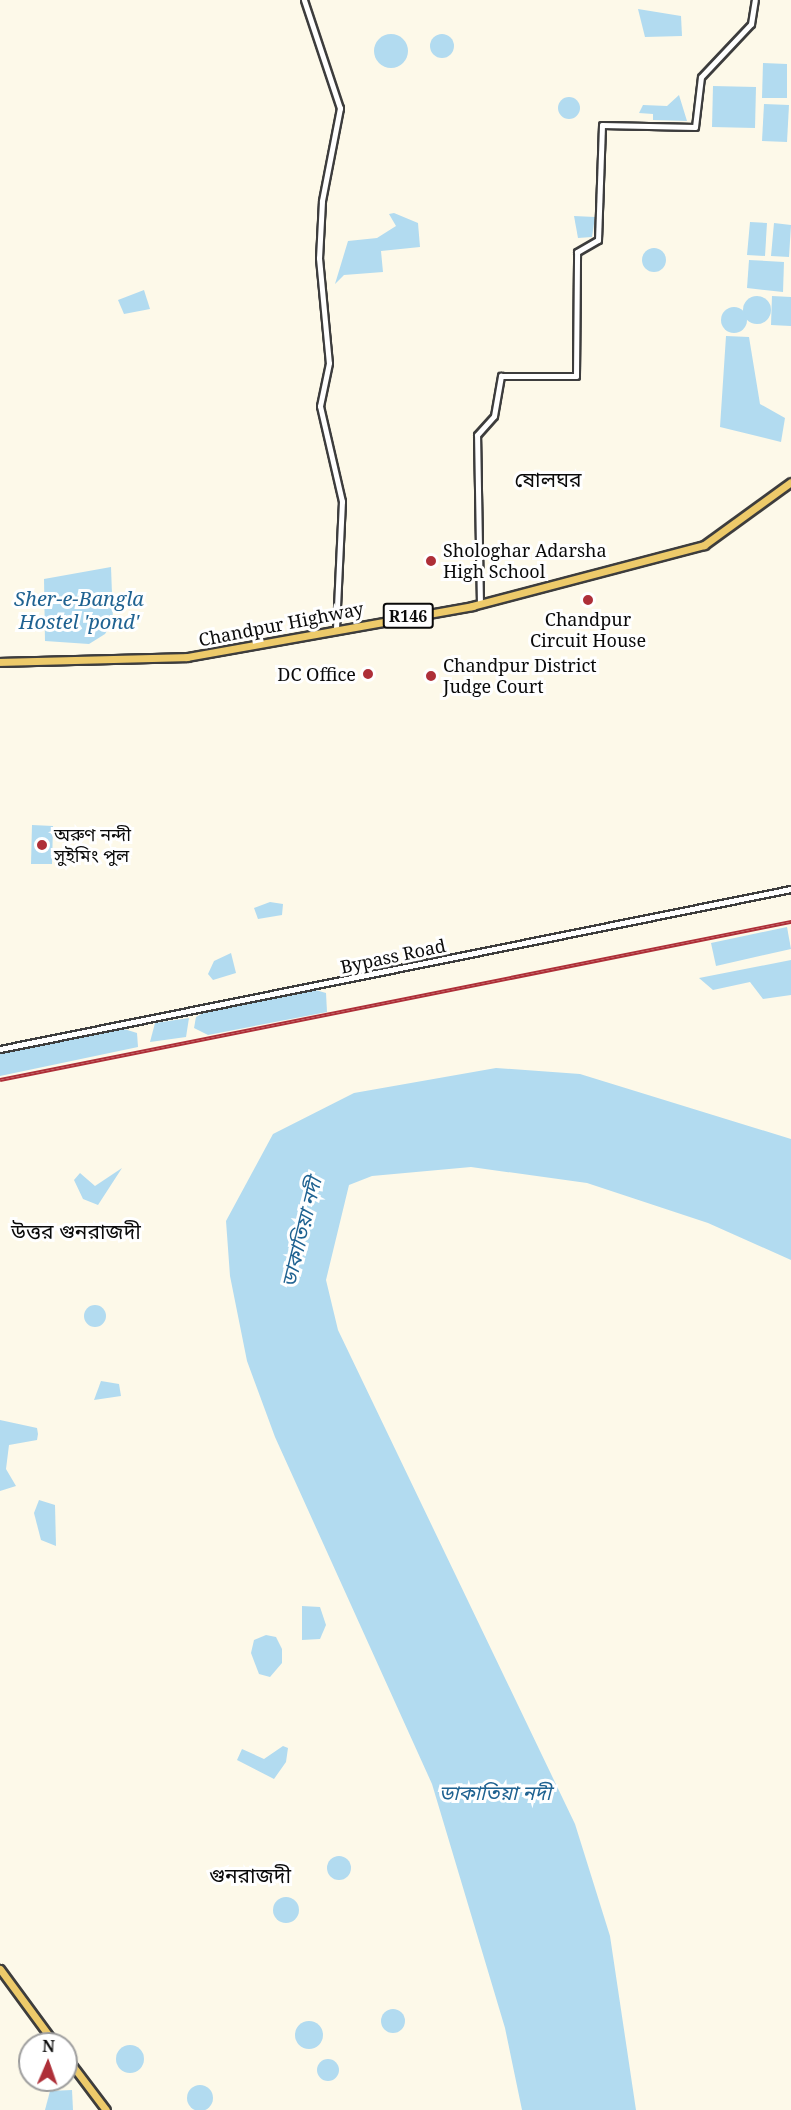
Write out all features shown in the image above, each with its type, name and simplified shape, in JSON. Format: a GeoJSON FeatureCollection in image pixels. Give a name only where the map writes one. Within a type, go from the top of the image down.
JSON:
{"type":"FeatureCollection","features":[{"type":"Feature","properties":{"kind":"main road","name":"Chandpur Highway"},"geometry":{"type":"LineString","coordinates":[[0,662],[180,658],[336,628],[480,604],[704,545],[791,482]]}},
{"type":"Feature","properties":{"kind":"main road"},"geometry":{"type":"LineString","coordinates":[[0,1969],[46,2032]]}},
{"type":"Feature","properties":{"kind":"main road"},"geometry":{"type":"LineString","coordinates":[[78,2073],[106,2110]]}},
{"type":"Feature","properties":{"kind":"street"},"geometry":{"type":"LineString","coordinates":[[304,0],[340,108],[322,201],[320,258],[329,363],[320,406],[342,501],[336,628]]}},
{"type":"Feature","properties":{"kind":"street"},"geometry":{"type":"LineString","coordinates":[[480,604],[477,435],[494,416],[501,376],[576,376],[576,252],[598,240],[602,125],[695,127],[701,77],[751,24],[755,0]]}},
{"type":"Feature","properties":{"kind":"street","name":"Bypass Road"},"geometry":{"type":"LineString","coordinates":[[0,1049],[791,889]]}},
{"type":"Feature","properties":{"kind":"water"},"geometry":{"type":"Polygon","coordinates":[[[638,9],[681,16],[682,36],[645,37],[638,9]]]}},
{"type":"Feature","properties":{"kind":"water"},"geometry":{"type":"Polygon","coordinates":[[[391,34],[403,39],[408,51],[403,63],[391,68],[379,63],[374,51],[379,39],[391,34]]]}},
{"type":"Feature","properties":{"kind":"water"},"geometry":{"type":"Polygon","coordinates":[[[442,34],[451,37],[454,46],[451,55],[442,58],[433,55],[430,46],[433,37],[442,34]]]}},
{"type":"Feature","properties":{"kind":"water"},"geometry":{"type":"Polygon","coordinates":[[[763,63],[787,64],[787,98],[762,98],[763,63]]]}},
{"type":"Feature","properties":{"kind":"water"},"geometry":{"type":"Polygon","coordinates":[[[713,86],[756,87],[755,128],[712,127],[713,86]]]}},
{"type":"Feature","properties":{"kind":"water"},"geometry":{"type":"Polygon","coordinates":[[[679,95],[687,121],[653,120],[653,114],[639,113],[643,105],[667,106],[679,95]]]}},
{"type":"Feature","properties":{"kind":"water"},"geometry":{"type":"Polygon","coordinates":[[[565,97],[573,97],[580,104],[580,112],[573,119],[565,119],[558,112],[558,104],[565,97]]]}},
{"type":"Feature","properties":{"kind":"water"},"geometry":{"type":"Polygon","coordinates":[[[764,104],[789,105],[787,142],[762,141],[764,104]]]}},
{"type":"Feature","properties":{"kind":"water"},"geometry":{"type":"Polygon","coordinates":[[[394,213],[418,223],[420,247],[381,251],[383,272],[344,275],[335,284],[348,241],[377,238],[396,226],[389,214],[394,213]]]}},
{"type":"Feature","properties":{"kind":"water"},"geometry":{"type":"Polygon","coordinates":[[[574,216],[595,217],[592,237],[578,238],[574,216]]]}},
{"type":"Feature","properties":{"kind":"water"},"geometry":{"type":"Polygon","coordinates":[[[750,222],[767,223],[765,256],[747,255],[750,222]]]}},
{"type":"Feature","properties":{"kind":"water"},"geometry":{"type":"Polygon","coordinates":[[[774,223],[791,225],[789,257],[771,256],[774,223]]]}},
{"type":"Feature","properties":{"kind":"water"},"geometry":{"type":"Polygon","coordinates":[[[654,248],[662,252],[666,260],[662,268],[654,272],[646,268],[642,260],[646,252],[654,248]]]}},
{"type":"Feature","properties":{"kind":"water"},"geometry":{"type":"Polygon","coordinates":[[[749,260],[784,262],[783,292],[747,288],[749,260]]]}},
{"type":"Feature","properties":{"kind":"water"},"geometry":{"type":"Polygon","coordinates":[[[144,290],[150,309],[124,314],[118,300],[144,290]]]}},
{"type":"Feature","properties":{"kind":"water"},"geometry":{"type":"Polygon","coordinates":[[[757,296],[767,300],[771,310],[767,320],[757,324],[747,320],[743,310],[747,300],[757,296]]]}},
{"type":"Feature","properties":{"kind":"water"},"geometry":{"type":"Polygon","coordinates":[[[772,296],[791,297],[791,326],[771,325],[772,296]]]}},
{"type":"Feature","properties":{"kind":"water"},"geometry":{"type":"Polygon","coordinates":[[[734,307],[743,311],[747,320],[743,329],[734,333],[725,329],[721,320],[725,311],[734,307]]]}},
{"type":"Feature","properties":{"kind":"water"},"geometry":{"type":"Polygon","coordinates":[[[726,336],[749,337],[760,404],[785,418],[781,442],[720,427],[726,336]]]}},
{"type":"Feature","properties":{"kind":"water","name":"Sher-e-Bangla Hostel 'pond'"},"geometry":{"type":"Polygon","coordinates":[[[111,567],[113,621],[105,634],[89,644],[45,641],[44,579],[111,567]]]}},
{"type":"Feature","properties":{"kind":"water","name":"অরুণ নন্দী সুইমিং পুল"},"geometry":{"type":"Polygon","coordinates":[[[32,825],[53,826],[52,864],[31,864],[32,825]]]}},
{"type":"Feature","properties":{"kind":"water"},"geometry":{"type":"Polygon","coordinates":[[[270,902],[283,904],[282,915],[258,919],[254,908],[270,902]]]}},
{"type":"Feature","properties":{"kind":"water"},"geometry":{"type":"Polygon","coordinates":[[[787,927],[791,949],[716,966],[711,943],[787,927]]]}},
{"type":"Feature","properties":{"kind":"water"},"geometry":{"type":"Polygon","coordinates":[[[231,953],[236,973],[213,980],[208,974],[214,961],[231,953]]]}},
{"type":"Feature","properties":{"kind":"water"},"geometry":{"type":"Polygon","coordinates":[[[791,960],[791,995],[763,999],[750,982],[713,990],[699,978],[791,960]]]}},
{"type":"Feature","properties":{"kind":"water"},"geometry":{"type":"Polygon","coordinates":[[[312,989],[326,993],[327,1012],[208,1035],[194,1028],[196,1017],[203,1013],[312,989]]]}},
{"type":"Feature","properties":{"kind":"water"},"geometry":{"type":"Polygon","coordinates":[[[189,1018],[186,1037],[150,1042],[155,1023],[189,1018]]]}},
{"type":"Feature","properties":{"kind":"water"},"geometry":{"type":"Polygon","coordinates":[[[124,1029],[137,1033],[138,1047],[0,1076],[0,1053],[124,1029]]]}},
{"type":"Feature","properties":{"kind":"water","name":"ডাকাতিয়া নদী"},"geometry":{"type":"Polygon","coordinates":[[[496,1068],[580,1074],[791,1139],[791,1260],[708,1223],[587,1183],[471,1167],[372,1176],[349,1185],[326,1280],[338,1330],[575,1824],[610,1936],[636,2110],[522,2110],[505,2028],[432,1784],[275,1437],[247,1361],[230,1276],[226,1221],[273,1134],[354,1093],[496,1068]]]}},
{"type":"Feature","properties":{"kind":"water"},"geometry":{"type":"Polygon","coordinates":[[[122,1168],[98,1205],[83,1199],[74,1180],[80,1173],[95,1186],[122,1168]]]}},
{"type":"Feature","properties":{"kind":"water"},"geometry":{"type":"Polygon","coordinates":[[[95,1305],[103,1308],[106,1316],[103,1324],[95,1327],[87,1324],[84,1316],[87,1308],[95,1305]]]}},
{"type":"Feature","properties":{"kind":"water"},"geometry":{"type":"Polygon","coordinates":[[[101,1381],[119,1384],[121,1396],[94,1400],[101,1381]]]}},
{"type":"Feature","properties":{"kind":"water"},"geometry":{"type":"Polygon","coordinates":[[[0,1420],[37,1428],[38,1434],[37,1440],[9,1445],[6,1469],[16,1486],[0,1491],[0,1420]]]}},
{"type":"Feature","properties":{"kind":"water"},"geometry":{"type":"Polygon","coordinates":[[[39,1500],[55,1505],[56,1546],[41,1540],[34,1513],[39,1500]]]}},
{"type":"Feature","properties":{"kind":"water"},"geometry":{"type":"Polygon","coordinates":[[[302,1606],[320,1607],[326,1625],[320,1639],[302,1640],[302,1606]]]}},
{"type":"Feature","properties":{"kind":"water"},"geometry":{"type":"Polygon","coordinates":[[[266,1635],[276,1637],[282,1649],[282,1663],[270,1677],[259,1674],[251,1653],[254,1640],[266,1635]]]}},
{"type":"Feature","properties":{"kind":"water"},"geometry":{"type":"Polygon","coordinates":[[[283,1746],[288,1748],[286,1762],[274,1779],[237,1760],[242,1749],[264,1759],[283,1746]]]}},
{"type":"Feature","properties":{"kind":"water"},"geometry":{"type":"Polygon","coordinates":[[[339,1856],[348,1859],[351,1868],[348,1877],[339,1880],[330,1877],[327,1868],[330,1859],[339,1856]]]}},
{"type":"Feature","properties":{"kind":"water"},"geometry":{"type":"Polygon","coordinates":[[[286,1897],[295,1901],[299,1910],[295,1919],[286,1923],[277,1919],[273,1910],[277,1901],[286,1897]]]}},
{"type":"Feature","properties":{"kind":"water"},"geometry":{"type":"Polygon","coordinates":[[[393,2009],[402,2012],[405,2021],[402,2030],[393,2033],[384,2030],[381,2021],[384,2012],[393,2009]]]}},
{"type":"Feature","properties":{"kind":"water"},"geometry":{"type":"Polygon","coordinates":[[[309,2021],[319,2025],[323,2035],[319,2045],[309,2049],[299,2045],[295,2035],[299,2025],[309,2021]]]}},
{"type":"Feature","properties":{"kind":"water"},"geometry":{"type":"Polygon","coordinates":[[[130,2045],[140,2049],[144,2059],[140,2069],[130,2073],[120,2069],[116,2059],[120,2049],[130,2045]]]}},
{"type":"Feature","properties":{"kind":"water"},"geometry":{"type":"Polygon","coordinates":[[[328,2059],[336,2062],[339,2070],[336,2078],[328,2081],[320,2078],[317,2070],[320,2062],[328,2059]]]}},
{"type":"Feature","properties":{"kind":"water"},"geometry":{"type":"Polygon","coordinates":[[[200,2085],[209,2089],[213,2098],[209,2107],[200,2111],[191,2107],[187,2098],[191,2089],[200,2085]]]}},
{"type":"Feature","properties":{"kind":"water"},"geometry":{"type":"Polygon","coordinates":[[[50,2092],[72,2092],[73,2110],[45,2110],[50,2092]]]}},
{"type":"Feature","properties":{"kind":"railway"},"geometry":{"type":"LineString","coordinates":[[0,1080],[791,922]]}},
{"type":"Feature","properties":{"kind":"place","name":"Shologhar Adarsha High School"},"geometry":{"type":"Point","coordinates":[431,561]}},
{"type":"Feature","properties":{"kind":"place","name":"Chandpur Circuit House"},"geometry":{"type":"Point","coordinates":[588,600]}},
{"type":"Feature","properties":{"kind":"place","name":"DC Office"},"geometry":{"type":"Point","coordinates":[368,674]}},
{"type":"Feature","properties":{"kind":"place","name":"Chandpur District Judge Court"},"geometry":{"type":"Point","coordinates":[431,676]}},
{"type":"Feature","properties":{"kind":"place","name":"অরুণ নন্দী সুইমিং পুল"},"geometry":{"type":"Point","coordinates":[42,845]}},
{"type":"Feature","properties":{"kind":"district","name":"ষোলঘর"},"geometry":{"type":"Point","coordinates":[548,479]}},
{"type":"Feature","properties":{"kind":"district","name":"উত্তর গুনরাজদী"},"geometry":{"type":"Point","coordinates":[76,1231]}},
{"type":"Feature","properties":{"kind":"district","name":"গুনরাজদী"},"geometry":{"type":"Point","coordinates":[250,1875]}}]}
